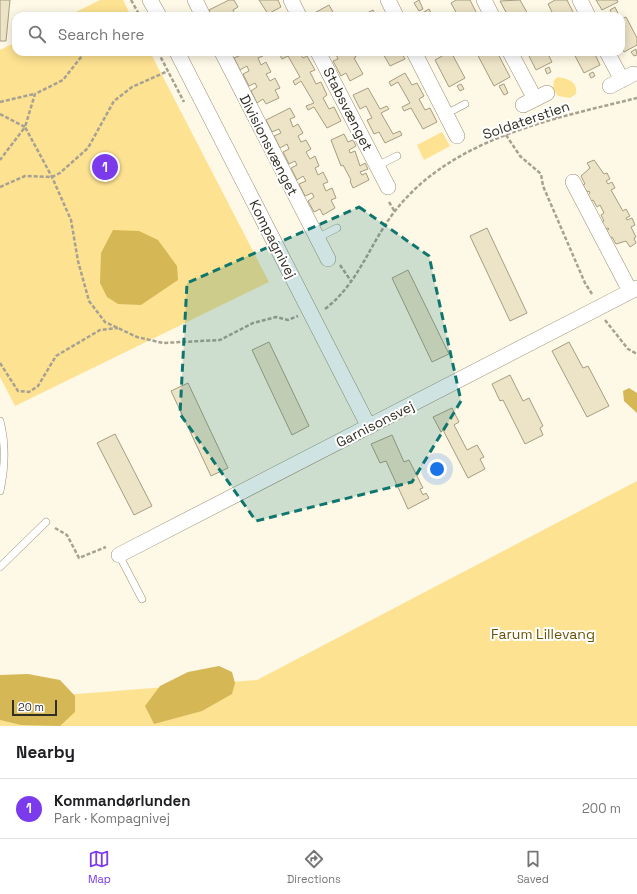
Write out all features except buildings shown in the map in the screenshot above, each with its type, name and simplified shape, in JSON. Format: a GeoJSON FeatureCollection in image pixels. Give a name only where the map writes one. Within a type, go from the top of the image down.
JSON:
{"type":"FeatureCollection","features":[{"type":"Feature","properties":{"kind":"street"},"geometry":{"type":"LineString","coordinates":[[150,0],[157,12]]}},
{"type":"Feature","properties":{"kind":"street"},"geometry":{"type":"LineString","coordinates":[[195,0],[201,12]]}},
{"type":"Feature","properties":{"kind":"street"},"geometry":{"type":"LineString","coordinates":[[291,0],[297,12]]}},
{"type":"Feature","properties":{"kind":"street"},"geometry":{"type":"LineString","coordinates":[[388,0],[394,12]]}},
{"type":"Feature","properties":{"kind":"street"},"geometry":{"type":"LineString","coordinates":[[484,0],[490,12]]}},
{"type":"Feature","properties":{"kind":"street"},"geometry":{"type":"LineString","coordinates":[[580,0],[586,12]]}},
{"type":"Feature","properties":{"kind":"street","name":"Kompagnivej"},"geometry":{"type":"LineString","coordinates":[[179,56],[369,427]]}},
{"type":"Feature","properties":{"kind":"street","name":"Divisionsvænget"},"geometry":{"type":"LineString","coordinates":[[224,56],[328,259]]}},
{"type":"Feature","properties":{"kind":"street","name":"Stabsvænget"},"geometry":{"type":"LineString","coordinates":[[320,56],[388,187]]}},
{"type":"Feature","properties":{"kind":"street"},"geometry":{"type":"LineString","coordinates":[[416,56],[457,136]]}},
{"type":"Feature","properties":{"kind":"street"},"geometry":{"type":"LineString","coordinates":[[512,56],[535,99]]}},
{"type":"Feature","properties":{"kind":"street"},"geometry":{"type":"LineString","coordinates":[[609,56],[622,80]]}},
{"type":"Feature","properties":{"kind":"street","name":"Garnisonsvej"},"geometry":{"type":"LineString","coordinates":[[119,554],[369,427],[634,289],[573,182]]}},
{"type":"Feature","properties":{"kind":"lane"},"geometry":{"type":"LineString","coordinates":[[446,114],[465,104]]}},
{"type":"Feature","properties":{"kind":"lane","name":"Stabsvænget"},"geometry":{"type":"LineString","coordinates":[[377,166],[397,156]]}},
{"type":"Feature","properties":{"kind":"lane"},"geometry":{"type":"LineString","coordinates":[[317,238],[337,228]]}},
{"type":"Feature","properties":{"kind":"lane"},"geometry":{"type":"LineString","coordinates":[[0,421],[5,444],[3,479],[0,491]]}},
{"type":"Feature","properties":{"kind":"lane"},"geometry":{"type":"LineString","coordinates":[[1,562],[46,522]]}},
{"type":"Feature","properties":{"kind":"lane"},"geometry":{"type":"LineString","coordinates":[[119,554],[142,599]]}},
{"type":"Feature","properties":{"kind":"path"},"geometry":{"type":"LineString","coordinates":[[0,102],[35,94],[63,80],[82,56]]}},
{"type":"Feature","properties":{"kind":"path"},"geometry":{"type":"LineString","coordinates":[[0,187],[25,176],[52,177],[74,162],[88,148],[114,101],[132,87],[168,71]]}},
{"type":"Feature","properties":{"kind":"path"},"geometry":{"type":"LineString","coordinates":[[0,160],[25,127],[35,94]]}},
{"type":"Feature","properties":{"kind":"path","name":"Soldaterstien"},"geometry":{"type":"LineString","coordinates":[[325,309],[351,281],[395,212],[423,182],[463,155],[506,135],[557,118],[637,98]]}},
{"type":"Feature","properties":{"kind":"path"},"geometry":{"type":"LineString","coordinates":[[0,114],[25,127],[52,177],[70,220],[78,261],[89,301],[105,322],[137,337],[163,343],[220,340],[253,323],[276,317],[288,320],[295,317]]}},
{"type":"Feature","properties":{"kind":"path"},"geometry":{"type":"LineString","coordinates":[[506,135],[520,156],[541,174],[544,186],[597,307],[607,324],[628,349],[637,354]]}},
{"type":"Feature","properties":{"kind":"path"},"geometry":{"type":"LineString","coordinates":[[0,363],[18,391],[29,392],[38,386],[56,356],[100,330],[119,328]]}},
{"type":"Feature","properties":{"kind":"path"},"geometry":{"type":"LineString","coordinates":[[46,522],[67,535],[79,558],[113,544],[119,554]]}},
{"type":"Feature","properties":{"kind":"highlighted area"},"geometry":{"type":"Polygon","coordinates":[[[359,207],[429,256],[461,401],[412,482],[256,521],[180,414],[187,283],[359,207]]]}},
{"type":"Feature","properties":{"kind":"green space"},"geometry":{"type":"Polygon","coordinates":[[[100,0],[123,0],[129,12],[76,12],[100,0]]]}},
{"type":"Feature","properties":{"kind":"green space"},"geometry":{"type":"Polygon","coordinates":[[[12,44],[12,56],[152,56],[269,282],[15,406],[0,377],[0,50],[12,44]]]}},
{"type":"Feature","properties":{"kind":"green space"},"geometry":{"type":"Polygon","coordinates":[[[558,77],[572,82],[576,87],[576,94],[570,98],[558,96],[553,89],[554,80],[558,77]]]}},
{"type":"Feature","properties":{"kind":"green space"},"geometry":{"type":"Polygon","coordinates":[[[442,132],[450,146],[424,160],[417,145],[442,132]]]}},
{"type":"Feature","properties":{"kind":"green space","name":"Farum Lillevang"},"geometry":{"type":"Polygon","coordinates":[[[637,481],[637,726],[0,726],[0,700],[257,680],[637,481]]]}},
{"type":"Feature","properties":{"kind":"shaded area"},"geometry":{"type":"Polygon","coordinates":[[[113,230],[139,231],[158,240],[177,266],[178,280],[141,305],[118,304],[107,297],[100,283],[101,253],[113,230]]]}},
{"type":"Feature","properties":{"kind":"shaded area"},"geometry":{"type":"Polygon","coordinates":[[[629,388],[637,393],[637,413],[624,401],[623,391],[629,388]]]}},
{"type":"Feature","properties":{"kind":"shaded area"},"geometry":{"type":"Polygon","coordinates":[[[219,666],[232,672],[235,683],[232,694],[202,711],[154,724],[145,706],[160,686],[188,672],[219,666]]]}},
{"type":"Feature","properties":{"kind":"shaded area"},"geometry":{"type":"Polygon","coordinates":[[[28,674],[60,680],[75,696],[75,712],[60,726],[21,725],[0,720],[0,675],[28,674]]]}},
{"type":"Feature","properties":{"kind":"place","name":"Kommandørlunden"},"geometry":{"type":"Point","coordinates":[105,167]}}]}
